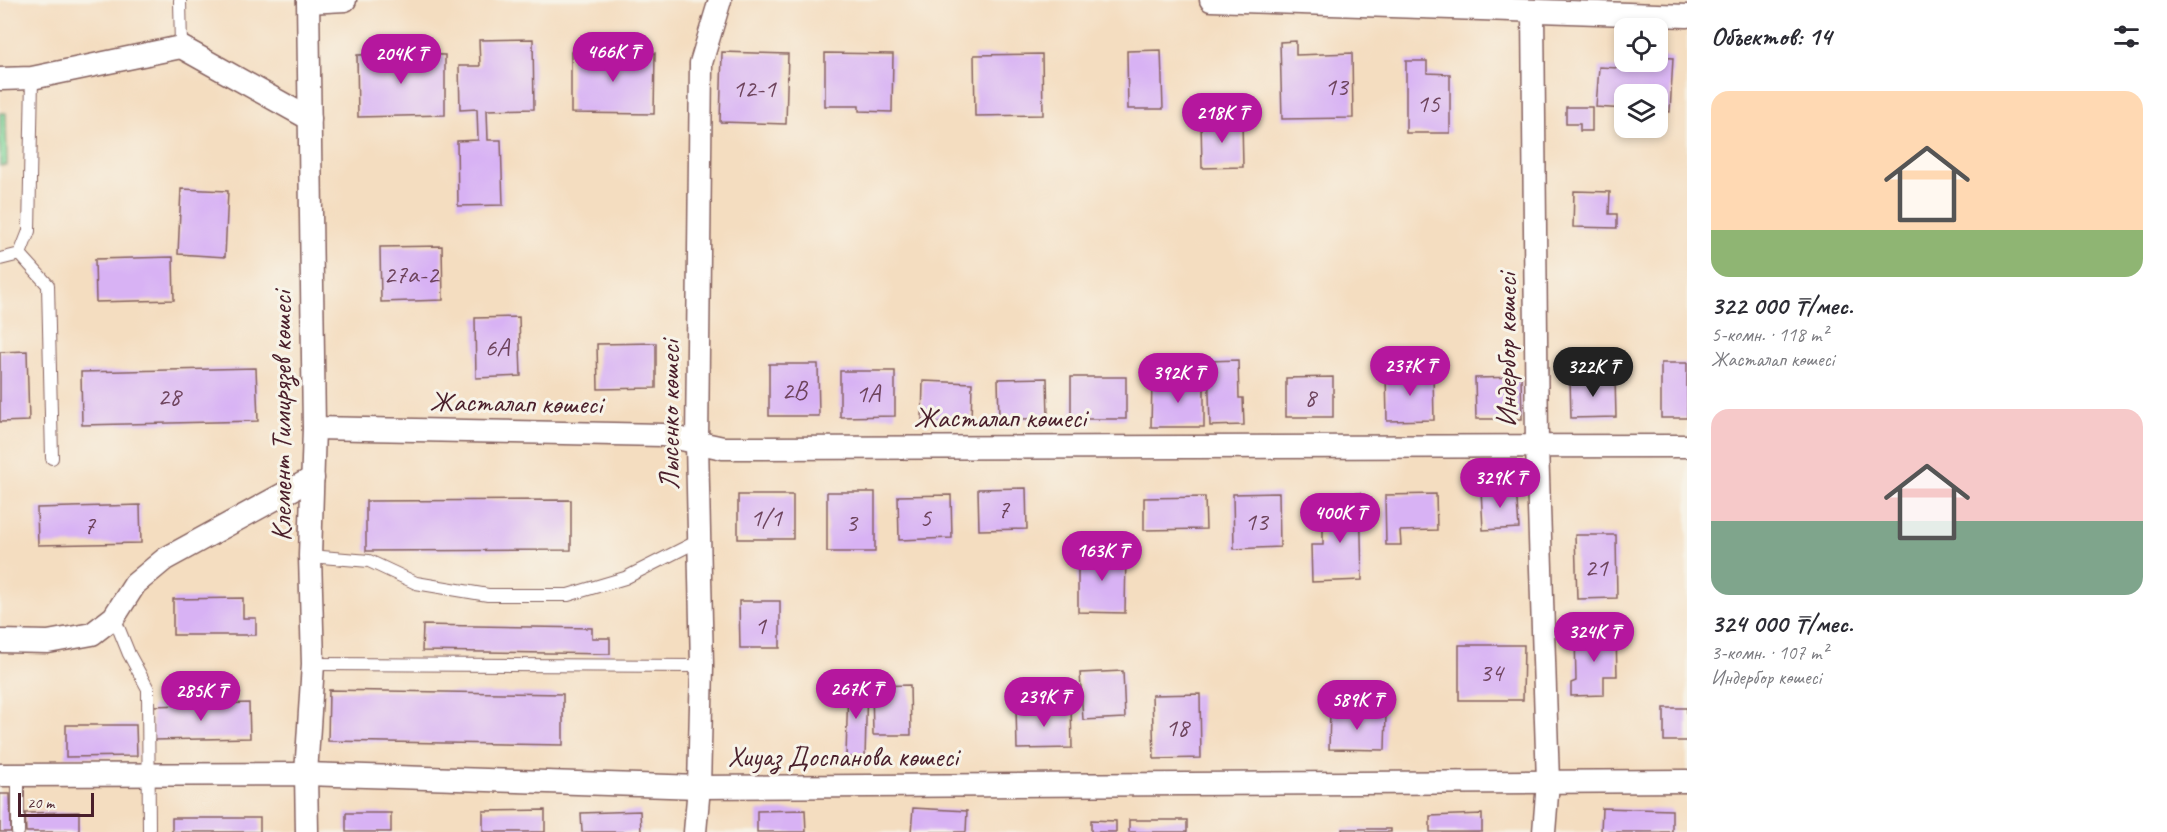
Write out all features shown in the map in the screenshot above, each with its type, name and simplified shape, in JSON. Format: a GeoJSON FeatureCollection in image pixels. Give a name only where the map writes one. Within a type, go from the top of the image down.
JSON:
{"type":"FeatureCollection","features":[{"type":"Feature","properties":{"kind":"street"},"geometry":{"type":"LineString","coordinates":[[308,1],[345,0]]}},
{"type":"Feature","properties":{"kind":"street","name":"Лысенко көшесі"},"geometry":{"type":"LineString","coordinates":[[694,832],[699,787],[702,666],[697,443],[700,63],[720,0]]}},
{"type":"Feature","properties":{"kind":"street"},"geometry":{"type":"LineString","coordinates":[[1211,0],[1687,16]]}},
{"type":"Feature","properties":{"kind":"street","name":"Клемент Тимирязев көшесі"},"geometry":{"type":"LineString","coordinates":[[308,1],[314,428],[310,556],[313,663],[306,774],[308,832]]}},
{"type":"Feature","properties":{"kind":"street","name":"Индербор көшесі"},"geometry":{"type":"LineString","coordinates":[[1533,11],[1537,446],[1548,782],[1544,832]]}},
{"type":"Feature","properties":{"kind":"street"},"geometry":{"type":"LineString","coordinates":[[0,80],[32,78],[181,47],[310,119]]}},
{"type":"Feature","properties":{"kind":"street","name":"Жасталап көшесі"},"geometry":{"type":"LineString","coordinates":[[314,428],[663,435],[723,448],[1687,446]]}},
{"type":"Feature","properties":{"kind":"street"},"geometry":{"type":"LineString","coordinates":[[0,641],[48,642],[92,634],[114,617],[135,584],[165,559],[313,478]]}},
{"type":"Feature","properties":{"kind":"street","name":"Хиуаз Доспанова көшесі"},"geometry":{"type":"LineString","coordinates":[[9,775],[306,774],[699,787],[1687,781]]}},
{"type":"Feature","properties":{"kind":"lane"},"geometry":{"type":"LineString","coordinates":[[180,0],[181,47]]}},
{"type":"Feature","properties":{"kind":"lane"},"geometry":{"type":"LineString","coordinates":[[20,254],[29,231],[32,78]]}},
{"type":"Feature","properties":{"kind":"lane"},"geometry":{"type":"LineString","coordinates":[[0,259],[20,254]]}},
{"type":"Feature","properties":{"kind":"lane"},"geometry":{"type":"LineString","coordinates":[[20,254],[48,285],[52,458]]}},
{"type":"Feature","properties":{"kind":"lane"},"geometry":{"type":"LineString","coordinates":[[310,556],[369,561],[416,583],[488,595],[568,595],[625,578],[700,540]]}},
{"type":"Feature","properties":{"kind":"lane"},"geometry":{"type":"LineString","coordinates":[[114,617],[129,654],[148,689],[149,832]]}},
{"type":"Feature","properties":{"kind":"lane"},"geometry":{"type":"LineString","coordinates":[[313,663],[702,666]]}},
{"type":"Feature","properties":{"kind":"lane"},"geometry":{"type":"LineString","coordinates":[[9,775],[18,832]]}},
{"type":"Feature","properties":{"kind":"green space"},"geometry":{"type":"Polygon","coordinates":[[[0,113],[6,113],[7,165],[0,166],[0,113]]]}},
{"type":"Feature","properties":{"kind":"building"},"geometry":{"type":"Polygon","coordinates":[[[533,39],[534,109],[487,110],[488,140],[501,140],[503,205],[458,206],[457,141],[478,140],[477,109],[460,110],[459,66],[480,66],[479,40],[533,39]]]}},
{"type":"Feature","properties":{"kind":"building"},"geometry":{"type":"Polygon","coordinates":[[[1296,41],[1296,55],[1352,53],[1353,118],[1282,119],[1280,42],[1296,41]]]}},
{"type":"Feature","properties":{"kind":"building"},"geometry":{"type":"Polygon","coordinates":[[[1161,50],[1163,109],[1128,109],[1127,51],[1161,50]]]}},
{"type":"Feature","properties":{"kind":"building"},"geometry":{"type":"Polygon","coordinates":[[[571,52],[655,53],[654,114],[571,113],[571,52]]]}},
{"type":"Feature","properties":{"kind":"building"},"geometry":{"type":"Polygon","coordinates":[[[722,52],[788,54],[786,124],[720,122],[722,52]]]}},
{"type":"Feature","properties":{"kind":"building"},"geometry":{"type":"Polygon","coordinates":[[[825,53],[893,54],[892,112],[859,111],[859,106],[825,106],[825,53]]]}},
{"type":"Feature","properties":{"kind":"building"},"geometry":{"type":"Polygon","coordinates":[[[1042,54],[1043,115],[975,116],[974,55],[1042,54]]]}},
{"type":"Feature","properties":{"kind":"building"},"geometry":{"type":"Polygon","coordinates":[[[357,55],[445,55],[445,115],[358,117],[357,55]]]}},
{"type":"Feature","properties":{"kind":"building"},"geometry":{"type":"Polygon","coordinates":[[[1668,58],[1673,58],[1670,112],[1668,112],[1668,84],[1614,84],[1614,108],[1596,107],[1599,67],[1614,68],[1614,72],[1668,72],[1668,58]]]}},
{"type":"Feature","properties":{"kind":"building"},"geometry":{"type":"Polygon","coordinates":[[[1406,61],[1427,61],[1427,73],[1450,74],[1450,133],[1406,133],[1406,61]]]}},
{"type":"Feature","properties":{"kind":"building"},"geometry":{"type":"Polygon","coordinates":[[[1566,107],[1592,107],[1592,131],[1580,131],[1580,124],[1566,124],[1566,107]]]}},
{"type":"Feature","properties":{"kind":"building"},"geometry":{"type":"Polygon","coordinates":[[[1242,120],[1243,167],[1202,168],[1201,121],[1242,120]]]}},
{"type":"Feature","properties":{"kind":"building"},"geometry":{"type":"Polygon","coordinates":[[[181,189],[228,191],[225,257],[178,254],[181,189]]]}},
{"type":"Feature","properties":{"kind":"building"},"geometry":{"type":"Polygon","coordinates":[[[1574,191],[1610,192],[1609,214],[1617,214],[1617,228],[1573,227],[1574,191]]]}},
{"type":"Feature","properties":{"kind":"building"},"geometry":{"type":"Polygon","coordinates":[[[442,246],[443,300],[381,302],[380,247],[442,246]]]}},
{"type":"Feature","properties":{"kind":"building"},"geometry":{"type":"Polygon","coordinates":[[[173,257],[174,300],[96,302],[95,259],[173,257]]]}},
{"type":"Feature","properties":{"kind":"building"},"geometry":{"type":"Polygon","coordinates":[[[519,317],[521,376],[476,378],[475,318],[519,317]]]}},
{"type":"Feature","properties":{"kind":"building"},"geometry":{"type":"Polygon","coordinates":[[[656,343],[656,388],[598,389],[597,344],[656,343]]]}},
{"type":"Feature","properties":{"kind":"building"},"geometry":{"type":"Polygon","coordinates":[[[27,351],[29,421],[0,422],[0,352],[27,351]]]}},
{"type":"Feature","properties":{"kind":"building"},"geometry":{"type":"Polygon","coordinates":[[[1238,360],[1239,398],[1243,398],[1244,425],[1210,426],[1208,361],[1238,360]]]}},
{"type":"Feature","properties":{"kind":"building"},"geometry":{"type":"Polygon","coordinates":[[[1661,363],[1687,363],[1687,418],[1661,418],[1661,363]]]}},
{"type":"Feature","properties":{"kind":"building"},"geometry":{"type":"Polygon","coordinates":[[[769,364],[818,364],[819,416],[769,416],[769,364]]]}},
{"type":"Feature","properties":{"kind":"building"},"geometry":{"type":"Polygon","coordinates":[[[256,368],[258,421],[82,425],[81,372],[256,368]]]}},
{"type":"Feature","properties":{"kind":"building"},"geometry":{"type":"Polygon","coordinates":[[[840,371],[895,371],[895,416],[840,417],[840,371]]]}},
{"type":"Feature","properties":{"kind":"building"},"geometry":{"type":"Polygon","coordinates":[[[1386,374],[1433,374],[1434,420],[1387,421],[1386,374]]]}},
{"type":"Feature","properties":{"kind":"building"},"geometry":{"type":"Polygon","coordinates":[[[1071,377],[1126,377],[1126,419],[1071,419],[1071,377]]]}},
{"type":"Feature","properties":{"kind":"building"},"geometry":{"type":"Polygon","coordinates":[[[1333,377],[1333,417],[1286,417],[1286,378],[1333,377]]]}},
{"type":"Feature","properties":{"kind":"building"},"geometry":{"type":"Polygon","coordinates":[[[1521,377],[1522,419],[1476,419],[1475,378],[1521,377]]]}},
{"type":"Feature","properties":{"kind":"building"},"geometry":{"type":"Polygon","coordinates":[[[1047,378],[1048,418],[999,420],[998,379],[1047,378]]]}},
{"type":"Feature","properties":{"kind":"building"},"geometry":{"type":"Polygon","coordinates":[[[1570,378],[1615,378],[1616,417],[1571,418],[1570,378]]]}},
{"type":"Feature","properties":{"kind":"building"},"geometry":{"type":"Polygon","coordinates":[[[1152,380],[1204,380],[1204,427],[1151,427],[1152,380]]]}},
{"type":"Feature","properties":{"kind":"building"},"geometry":{"type":"Polygon","coordinates":[[[923,381],[972,383],[971,423],[922,421],[923,381]]]}},
{"type":"Feature","properties":{"kind":"building"},"geometry":{"type":"Polygon","coordinates":[[[1026,488],[1027,529],[979,530],[978,489],[1026,488]]]}},
{"type":"Feature","properties":{"kind":"building"},"geometry":{"type":"Polygon","coordinates":[[[1516,488],[1519,528],[1483,530],[1481,489],[1516,488]]]}},
{"type":"Feature","properties":{"kind":"building"},"geometry":{"type":"Polygon","coordinates":[[[827,492],[875,492],[875,552],[827,552],[827,492]]]}},
{"type":"Feature","properties":{"kind":"building"},"geometry":{"type":"Polygon","coordinates":[[[1279,493],[1280,547],[1234,549],[1233,494],[1279,493]]]}},
{"type":"Feature","properties":{"kind":"building"},"geometry":{"type":"Polygon","coordinates":[[[1360,493],[1362,580],[1312,582],[1311,545],[1323,545],[1323,529],[1335,528],[1335,494],[1360,493]]]}},
{"type":"Feature","properties":{"kind":"building"},"geometry":{"type":"Polygon","coordinates":[[[1436,494],[1437,530],[1400,531],[1401,545],[1386,545],[1385,495],[1436,494]]]}},
{"type":"Feature","properties":{"kind":"building"},"geometry":{"type":"Polygon","coordinates":[[[738,495],[793,495],[793,539],[738,539],[738,495]]]}},
{"type":"Feature","properties":{"kind":"building"},"geometry":{"type":"Polygon","coordinates":[[[951,495],[952,538],[899,540],[898,496],[951,495]]]}},
{"type":"Feature","properties":{"kind":"building"},"geometry":{"type":"Polygon","coordinates":[[[1205,497],[1206,529],[1144,530],[1144,498],[1205,497]]]}},
{"type":"Feature","properties":{"kind":"building"},"geometry":{"type":"Polygon","coordinates":[[[571,500],[571,550],[366,551],[366,501],[571,500]]]}},
{"type":"Feature","properties":{"kind":"building"},"geometry":{"type":"Polygon","coordinates":[[[140,505],[141,543],[38,545],[37,508],[140,505]]]}},
{"type":"Feature","properties":{"kind":"building"},"geometry":{"type":"Polygon","coordinates":[[[1575,535],[1616,535],[1617,598],[1577,599],[1575,535]]]}},
{"type":"Feature","properties":{"kind":"building"},"geometry":{"type":"Polygon","coordinates":[[[1078,551],[1126,551],[1125,613],[1078,612],[1078,551]]]}},
{"type":"Feature","properties":{"kind":"building"},"geometry":{"type":"Polygon","coordinates":[[[243,598],[243,618],[256,618],[256,635],[173,635],[173,599],[243,598]]]}},
{"type":"Feature","properties":{"kind":"building"},"geometry":{"type":"Polygon","coordinates":[[[739,601],[780,601],[780,648],[740,648],[739,601]]]}},
{"type":"Feature","properties":{"kind":"building"},"geometry":{"type":"Polygon","coordinates":[[[423,625],[592,628],[592,638],[610,638],[610,654],[422,651],[423,625]]]}},
{"type":"Feature","properties":{"kind":"building"},"geometry":{"type":"Polygon","coordinates":[[[1575,634],[1616,634],[1617,676],[1604,676],[1604,695],[1571,696],[1571,683],[1576,681],[1575,634]]]}},
{"type":"Feature","properties":{"kind":"building"},"geometry":{"type":"Polygon","coordinates":[[[1459,645],[1524,645],[1523,700],[1459,700],[1459,645]]]}},
{"type":"Feature","properties":{"kind":"building"},"geometry":{"type":"Polygon","coordinates":[[[1123,671],[1125,718],[1083,720],[1080,673],[1123,671]]]}},
{"type":"Feature","properties":{"kind":"building"},"geometry":{"type":"Polygon","coordinates":[[[848,683],[867,684],[865,758],[846,757],[848,683]]]}},
{"type":"Feature","properties":{"kind":"building"},"geometry":{"type":"Polygon","coordinates":[[[910,685],[911,735],[873,735],[872,686],[910,685]]]}},
{"type":"Feature","properties":{"kind":"building"},"geometry":{"type":"Polygon","coordinates":[[[329,690],[563,694],[563,745],[328,741],[329,690]]]}},
{"type":"Feature","properties":{"kind":"building"},"geometry":{"type":"Polygon","coordinates":[[[1200,694],[1201,758],[1154,759],[1152,695],[1200,694]]]}},
{"type":"Feature","properties":{"kind":"building"},"geometry":{"type":"Polygon","coordinates":[[[249,703],[250,738],[153,740],[152,706],[249,703]]]}},
{"type":"Feature","properties":{"kind":"building"},"geometry":{"type":"Polygon","coordinates":[[[1071,706],[1072,748],[1017,749],[1016,707],[1071,706]]]}},
{"type":"Feature","properties":{"kind":"building"},"geometry":{"type":"Polygon","coordinates":[[[1664,708],[1687,708],[1687,741],[1664,741],[1664,708]]]}},
{"type":"Feature","properties":{"kind":"building"},"geometry":{"type":"Polygon","coordinates":[[[1330,711],[1386,713],[1385,750],[1329,749],[1330,711]]]}},
{"type":"Feature","properties":{"kind":"building"},"geometry":{"type":"Polygon","coordinates":[[[66,725],[136,725],[137,756],[66,757],[66,725]]]}},
{"type":"Feature","properties":{"kind":"building"},"geometry":{"type":"Polygon","coordinates":[[[0,794],[10,794],[11,832],[0,832],[0,794]]]}},
{"type":"Feature","properties":{"kind":"building"},"geometry":{"type":"Polygon","coordinates":[[[913,808],[967,811],[966,832],[911,832],[913,808]]]}},
{"type":"Feature","properties":{"kind":"building"},"geometry":{"type":"Polygon","coordinates":[[[1602,808],[1672,810],[1672,832],[1601,832],[1602,808]]]}},
{"type":"Feature","properties":{"kind":"building"},"geometry":{"type":"Polygon","coordinates":[[[545,810],[545,832],[483,832],[483,811],[545,810]]]}},
{"type":"Feature","properties":{"kind":"building"},"geometry":{"type":"Polygon","coordinates":[[[805,810],[806,832],[757,832],[757,811],[805,810]]]}},
{"type":"Feature","properties":{"kind":"building"},"geometry":{"type":"Polygon","coordinates":[[[640,811],[641,832],[582,832],[581,813],[640,811]]]}},
{"type":"Feature","properties":{"kind":"building"},"geometry":{"type":"Polygon","coordinates":[[[79,812],[79,832],[26,832],[25,813],[79,812]]]}},
{"type":"Feature","properties":{"kind":"building"},"geometry":{"type":"Polygon","coordinates":[[[346,813],[391,813],[391,832],[346,832],[346,813]]]}},
{"type":"Feature","properties":{"kind":"building"},"geometry":{"type":"Polygon","coordinates":[[[1482,814],[1482,832],[1430,832],[1430,816],[1482,814]]]}},
{"type":"Feature","properties":{"kind":"building"},"geometry":{"type":"Polygon","coordinates":[[[172,818],[260,818],[260,832],[172,832],[172,818]]]}},
{"type":"Feature","properties":{"kind":"building"},"geometry":{"type":"Polygon","coordinates":[[[1091,820],[1116,821],[1116,832],[1091,832],[1091,820]]]}},
{"type":"Feature","properties":{"kind":"building"},"geometry":{"type":"Polygon","coordinates":[[[1129,820],[1187,820],[1187,832],[1129,832],[1129,820]]]}},
{"type":"Feature","properties":{"kind":"building"},"geometry":{"type":"Polygon","coordinates":[[[1342,829],[1391,829],[1391,832],[1342,832],[1342,829]]]}}]}
